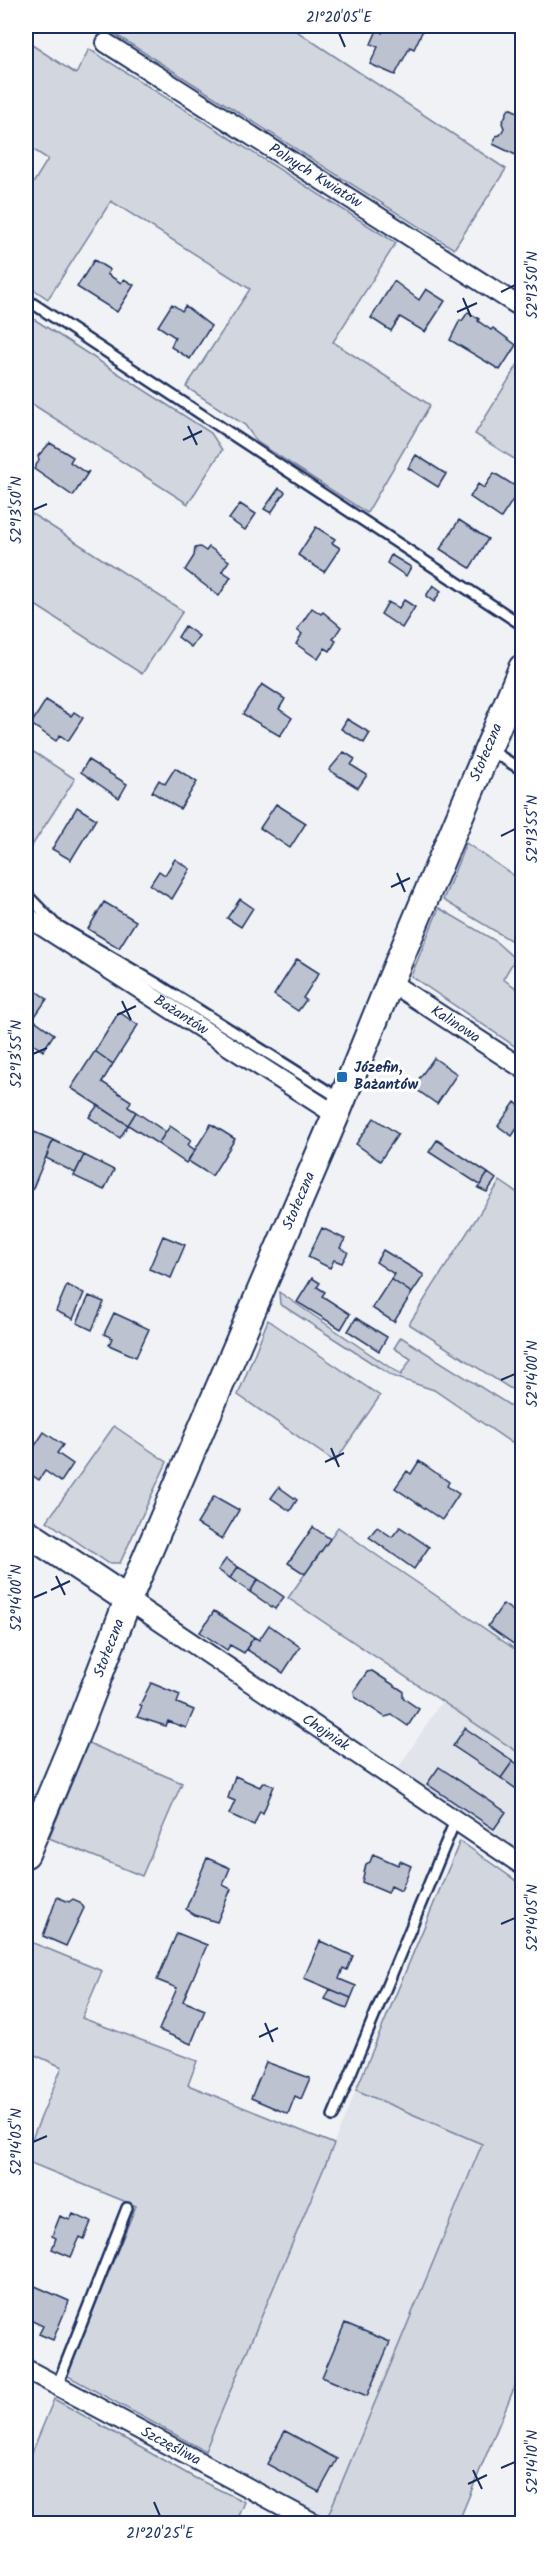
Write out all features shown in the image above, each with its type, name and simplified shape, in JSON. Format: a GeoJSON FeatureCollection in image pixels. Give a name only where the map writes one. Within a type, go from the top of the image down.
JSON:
{"type":"FeatureCollection","features":[{"type":"Feature","properties":{"kind":"street","name":"Polnych Kwiatów"},"geometry":{"type":"LineString","coordinates":[[106,43],[522,308]]}},
{"type":"Feature","properties":{"kind":"street","name":"Stołeczna"},"geometry":{"type":"LineString","coordinates":[[26,1854],[76,1735],[128,1600],[339,1107],[522,668]]}},
{"type":"Feature","properties":{"kind":"street","name":"Bażantów"},"geometry":{"type":"LineString","coordinates":[[26,916],[175,1014],[339,1107]]}},
{"type":"Feature","properties":{"kind":"street","name":"Kalinowa"},"geometry":{"type":"LineString","coordinates":[[390,982],[522,1068]]}},
{"type":"Feature","properties":{"kind":"street"},"geometry":{"type":"LineString","coordinates":[[26,1532],[128,1600]]}},
{"type":"Feature","properties":{"kind":"street","name":"Chojniak"},"geometry":{"type":"LineString","coordinates":[[128,1600],[522,1865]]}},
{"type":"Feature","properties":{"kind":"street","name":"Szczęśliwa"},"geometry":{"type":"LineString","coordinates":[[26,2369],[316,2523]]}},
{"type":"Feature","properties":{"kind":"lane"},"geometry":{"type":"LineString","coordinates":[[26,299],[522,625]]}},
{"type":"Feature","properties":{"kind":"lane"},"geometry":{"type":"LineString","coordinates":[[488,749],[522,770]]}},
{"type":"Feature","properties":{"kind":"lane"},"geometry":{"type":"LineString","coordinates":[[26,894],[55,924],[159,985],[339,1107]]}},
{"type":"Feature","properties":{"kind":"lane"},"geometry":{"type":"LineString","coordinates":[[333,2116],[455,1821]]}},
{"type":"Feature","properties":{"kind":"lane"},"geometry":{"type":"LineString","coordinates":[[57,2386],[127,2208]]}},
{"type":"Feature","properties":{"kind":"shaded area"},"geometry":{"type":"Polygon","coordinates":[[[102,26],[289,26],[506,169],[454,249],[102,26]]]}},
{"type":"Feature","properties":{"kind":"shaded area"},"geometry":{"type":"Polygon","coordinates":[[[26,41],[76,74],[89,49],[396,243],[333,342],[430,405],[367,513],[257,442],[245,425],[186,387],[250,289],[111,201],[48,299],[26,284],[26,195],[48,159],[26,145],[26,41]]]}},
{"type":"Feature","properties":{"kind":"shaded area"},"geometry":{"type":"Polygon","coordinates":[[[26,314],[211,433],[222,450],[188,504],[26,400],[26,314]]]}},
{"type":"Feature","properties":{"kind":"shaded area"},"geometry":{"type":"Polygon","coordinates":[[[522,358],[522,464],[475,434],[522,358]]]}},
{"type":"Feature","properties":{"kind":"shaded area"},"geometry":{"type":"Polygon","coordinates":[[[26,510],[183,611],[142,674],[26,599],[26,510]]]}},
{"type":"Feature","properties":{"kind":"shaded area"},"geometry":{"type":"Polygon","coordinates":[[[26,747],[75,779],[26,855],[26,747]]]}},
{"type":"Feature","properties":{"kind":"shaded area"},"geometry":{"type":"Polygon","coordinates":[[[466,843],[522,881],[522,947],[443,900],[466,843]]]}},
{"type":"Feature","properties":{"kind":"shaded area"},"geometry":{"type":"Polygon","coordinates":[[[439,908],[494,940],[515,959],[503,979],[522,992],[522,1051],[411,976],[439,908]]]}},
{"type":"Feature","properties":{"kind":"shaded area"},"geometry":{"type":"Polygon","coordinates":[[[500,1181],[522,1196],[522,1396],[409,1324],[500,1181]]]}},
{"type":"Feature","properties":{"kind":"shaded area"},"geometry":{"type":"Polygon","coordinates":[[[279,1292],[401,1375],[411,1359],[394,1348],[401,1337],[522,1413],[522,1450],[434,1390],[392,1376],[280,1304],[279,1292]]]}},
{"type":"Feature","properties":{"kind":"shaded area"},"geometry":{"type":"Polygon","coordinates":[[[268,1320],[380,1396],[335,1462],[238,1395],[268,1320]]]}},
{"type":"Feature","properties":{"kind":"shaded area"},"geometry":{"type":"Polygon","coordinates":[[[114,1426],[167,1462],[120,1563],[108,1563],[47,1521],[114,1426]]]}},
{"type":"Feature","properties":{"kind":"shaded area"},"geometry":{"type":"Polygon","coordinates":[[[338,1527],[522,1654],[522,1755],[288,1598],[338,1527]]]}},
{"type":"Feature","properties":{"kind":"shaded area"},"geometry":{"type":"Polygon","coordinates":[[[442,1701],[522,1755],[522,1854],[397,1770],[442,1701]]]}},
{"type":"Feature","properties":{"kind":"shaded area"},"geometry":{"type":"Polygon","coordinates":[[[88,1743],[182,1783],[142,1876],[49,1838],[88,1743]]]}},
{"type":"Feature","properties":{"kind":"shaded area"},"geometry":{"type":"Polygon","coordinates":[[[460,1841],[522,1885],[522,2369],[458,2523],[336,2523],[327,2518],[482,2144],[356,2090],[460,1841]]]}},
{"type":"Feature","properties":{"kind":"shaded area"},"geometry":{"type":"Polygon","coordinates":[[[26,1940],[102,1971],[82,2018],[197,2061],[188,2085],[334,2144],[205,2451],[66,2375],[136,2206],[26,2161],[26,2153],[62,2067],[26,2051],[26,1940]]]}},
{"type":"Feature","properties":{"kind":"shaded area"},"geometry":{"type":"Polygon","coordinates":[[[356,2090],[482,2143],[327,2518],[205,2451],[356,2090]]]}},
{"type":"Feature","properties":{"kind":"shaded area"},"geometry":{"type":"Polygon","coordinates":[[[54,2399],[195,2478],[245,2502],[236,2523],[26,2523],[26,2467],[54,2399]]]}},
{"type":"Feature","properties":{"kind":"building"},"geometry":{"type":"Polygon","coordinates":[[[386,26],[413,26],[423,30],[414,49],[410,47],[395,75],[370,64],[378,47],[371,44],[378,28],[382,33],[386,26]]]}},
{"type":"Feature","properties":{"kind":"building"},"geometry":{"type":"Polygon","coordinates":[[[508,26],[522,26],[522,36],[514,33],[516,29],[508,26]]]}},
{"type":"Feature","properties":{"kind":"building"},"geometry":{"type":"Polygon","coordinates":[[[509,108],[522,114],[522,158],[493,144],[496,136],[500,135],[504,128],[502,123],[509,108]]]}},
{"type":"Feature","properties":{"kind":"building"},"geometry":{"type":"Polygon","coordinates":[[[94,260],[110,270],[107,274],[121,283],[124,279],[134,285],[117,312],[77,287],[94,260]]]}},
{"type":"Feature","properties":{"kind":"building"},"geometry":{"type":"Polygon","coordinates":[[[394,281],[419,300],[426,289],[445,301],[425,332],[400,317],[391,331],[371,318],[394,281]]]}},
{"type":"Feature","properties":{"kind":"building"},"geometry":{"type":"Polygon","coordinates":[[[172,304],[182,311],[185,306],[211,326],[190,359],[171,347],[175,337],[158,326],[172,304]]]}},
{"type":"Feature","properties":{"kind":"building"},"geometry":{"type":"Polygon","coordinates":[[[468,312],[491,330],[493,328],[516,345],[500,370],[450,340],[460,320],[462,321],[468,312]]]}},
{"type":"Feature","properties":{"kind":"building"},"geometry":{"type":"Polygon","coordinates":[[[50,443],[73,457],[70,462],[86,473],[89,471],[73,496],[34,469],[39,460],[38,456],[50,443]]]}},
{"type":"Feature","properties":{"kind":"building"},"geometry":{"type":"Polygon","coordinates":[[[416,455],[446,474],[438,487],[408,468],[416,455]]]}},
{"type":"Feature","properties":{"kind":"building"},"geometry":{"type":"Polygon","coordinates":[[[494,473],[520,489],[501,518],[470,497],[478,484],[484,488],[494,473]]]}},
{"type":"Feature","properties":{"kind":"building"},"geometry":{"type":"Polygon","coordinates":[[[279,488],[285,492],[271,513],[264,509],[279,488]]]}},
{"type":"Feature","properties":{"kind":"building"},"geometry":{"type":"Polygon","coordinates":[[[240,504],[256,514],[245,530],[229,519],[240,504]]]}},
{"type":"Feature","properties":{"kind":"building"},"geometry":{"type":"Polygon","coordinates":[[[459,520],[488,539],[470,568],[440,549],[459,520]]]}},
{"type":"Feature","properties":{"kind":"building"},"geometry":{"type":"Polygon","coordinates":[[[316,527],[335,539],[332,543],[340,548],[324,572],[298,555],[316,527]]]}},
{"type":"Feature","properties":{"kind":"building"},"geometry":{"type":"Polygon","coordinates":[[[200,547],[206,551],[209,547],[229,561],[222,571],[231,577],[219,596],[185,570],[194,556],[195,548],[200,547]]]}},
{"type":"Feature","properties":{"kind":"building"},"geometry":{"type":"Polygon","coordinates":[[[391,555],[411,567],[406,576],[387,563],[391,555]]]}},
{"type":"Feature","properties":{"kind":"building"},"geometry":{"type":"Polygon","coordinates":[[[433,585],[441,591],[434,602],[426,596],[433,585]]]}},
{"type":"Feature","properties":{"kind":"building"},"geometry":{"type":"Polygon","coordinates":[[[404,600],[415,607],[402,628],[381,614],[388,602],[399,608],[404,600]]]}},
{"type":"Feature","properties":{"kind":"building"},"geometry":{"type":"Polygon","coordinates":[[[312,608],[321,614],[323,612],[341,627],[333,639],[336,641],[330,651],[325,648],[318,659],[296,644],[302,634],[297,630],[312,608]]]}},
{"type":"Feature","properties":{"kind":"building"},"geometry":{"type":"Polygon","coordinates":[[[185,626],[199,636],[191,647],[178,637],[185,626]]]}},
{"type":"Feature","properties":{"kind":"building"},"geometry":{"type":"Polygon","coordinates":[[[262,684],[285,699],[279,709],[292,718],[280,736],[243,714],[262,684]]]}},
{"type":"Feature","properties":{"kind":"building"},"geometry":{"type":"Polygon","coordinates":[[[46,700],[71,716],[74,712],[83,718],[68,741],[60,735],[56,741],[31,724],[46,700]]]}},
{"type":"Feature","properties":{"kind":"building"},"geometry":{"type":"Polygon","coordinates":[[[347,719],[370,733],[364,743],[341,729],[347,719]]]}},
{"type":"Feature","properties":{"kind":"building"},"geometry":{"type":"Polygon","coordinates":[[[344,752],[355,759],[351,765],[367,775],[358,788],[329,770],[344,752]]]}},
{"type":"Feature","properties":{"kind":"building"},"geometry":{"type":"Polygon","coordinates":[[[88,760],[127,784],[119,798],[81,772],[88,760]]]}},
{"type":"Feature","properties":{"kind":"building"},"geometry":{"type":"Polygon","coordinates":[[[175,768],[197,782],[180,809],[152,792],[159,780],[165,784],[175,768]]]}},
{"type":"Feature","properties":{"kind":"building"},"geometry":{"type":"Polygon","coordinates":[[[276,804],[306,823],[290,848],[260,828],[276,804]]]}},
{"type":"Feature","properties":{"kind":"building"},"geometry":{"type":"Polygon","coordinates":[[[77,807],[96,819],[71,860],[52,849],[77,807]]]}},
{"type":"Feature","properties":{"kind":"building"},"geometry":{"type":"Polygon","coordinates":[[[175,859],[190,869],[172,899],[150,885],[159,871],[165,875],[175,859]]]}},
{"type":"Feature","properties":{"kind":"building"},"geometry":{"type":"Polygon","coordinates":[[[240,899],[253,908],[241,927],[227,918],[240,899]]]}},
{"type":"Feature","properties":{"kind":"building"},"geometry":{"type":"Polygon","coordinates":[[[104,902],[136,921],[119,948],[88,929],[104,902]]]}},
{"type":"Feature","properties":{"kind":"building"},"geometry":{"type":"Polygon","coordinates":[[[297,959],[319,973],[303,998],[306,1000],[298,1011],[274,995],[297,959]]]}},
{"type":"Feature","properties":{"kind":"building"},"geometry":{"type":"Polygon","coordinates":[[[26,984],[47,999],[33,1019],[54,1034],[43,1051],[26,1039],[26,984]]]}},
{"type":"Feature","properties":{"kind":"building"},"geometry":{"type":"Polygon","coordinates":[[[119,1012],[138,1025],[113,1064],[95,1051],[119,1012]]]}},
{"type":"Feature","properties":{"kind":"building"},"geometry":{"type":"Polygon","coordinates":[[[95,1051],[113,1064],[102,1082],[131,1101],[128,1107],[136,1112],[128,1125],[71,1088],[95,1051]]]}},
{"type":"Feature","properties":{"kind":"building"},"geometry":{"type":"Polygon","coordinates":[[[434,1058],[457,1074],[437,1104],[413,1087],[434,1058]]]}},
{"type":"Feature","properties":{"kind":"building"},"geometry":{"type":"Polygon","coordinates":[[[515,1102],[522,1108],[522,1121],[512,1136],[498,1126],[515,1102]]]}},
{"type":"Feature","properties":{"kind":"building"},"geometry":{"type":"Polygon","coordinates":[[[98,1105],[128,1125],[120,1138],[89,1117],[98,1105]]]}},
{"type":"Feature","properties":{"kind":"building"},"geometry":{"type":"Polygon","coordinates":[[[136,1112],[166,1132],[158,1144],[128,1125],[136,1112]]]}},
{"type":"Feature","properties":{"kind":"building"},"geometry":{"type":"Polygon","coordinates":[[[374,1118],[398,1134],[380,1161],[356,1144],[374,1118]]]}},
{"type":"Feature","properties":{"kind":"building"},"geometry":{"type":"Polygon","coordinates":[[[211,1124],[235,1139],[212,1176],[188,1161],[211,1124]]]}},
{"type":"Feature","properties":{"kind":"building"},"geometry":{"type":"Polygon","coordinates":[[[170,1126],[191,1140],[188,1145],[195,1150],[186,1163],[158,1144],[170,1126]]]}},
{"type":"Feature","properties":{"kind":"building"},"geometry":{"type":"Polygon","coordinates":[[[27,1129],[53,1140],[30,1195],[26,1193],[27,1129]]]}},
{"type":"Feature","properties":{"kind":"building"},"geometry":{"type":"Polygon","coordinates":[[[53,1140],[84,1155],[75,1173],[46,1158],[53,1140]]]}},
{"type":"Feature","properties":{"kind":"building"},"geometry":{"type":"Polygon","coordinates":[[[437,1140],[488,1173],[480,1185],[429,1152],[437,1140]]]}},
{"type":"Feature","properties":{"kind":"building"},"geometry":{"type":"Polygon","coordinates":[[[84,1155],[114,1170],[104,1190],[74,1176],[84,1155]]]}},
{"type":"Feature","properties":{"kind":"building"},"geometry":{"type":"Polygon","coordinates":[[[488,1173],[496,1179],[487,1192],[478,1188],[488,1173]]]}},
{"type":"Feature","properties":{"kind":"building"},"geometry":{"type":"Polygon","coordinates":[[[322,1228],[345,1239],[340,1248],[348,1252],[342,1263],[334,1260],[330,1268],[308,1257],[322,1228]]]}},
{"type":"Feature","properties":{"kind":"building"},"geometry":{"type":"Polygon","coordinates":[[[163,1236],[185,1245],[171,1278],[149,1269],[163,1236]]]}},
{"type":"Feature","properties":{"kind":"building"},"geometry":{"type":"Polygon","coordinates":[[[383,1250],[424,1275],[412,1293],[391,1279],[394,1274],[376,1262],[383,1250]]]}},
{"type":"Feature","properties":{"kind":"building"},"geometry":{"type":"Polygon","coordinates":[[[312,1278],[320,1283],[317,1287],[325,1292],[322,1296],[350,1314],[341,1329],[297,1302],[312,1278]]]}},
{"type":"Feature","properties":{"kind":"building"},"geometry":{"type":"Polygon","coordinates":[[[391,1279],[412,1293],[394,1322],[372,1308],[391,1279]]]}},
{"type":"Feature","properties":{"kind":"building"},"geometry":{"type":"Polygon","coordinates":[[[67,1285],[84,1293],[73,1319],[56,1311],[67,1285]]]}},
{"type":"Feature","properties":{"kind":"building"},"geometry":{"type":"Polygon","coordinates":[[[89,1296],[104,1302],[92,1330],[77,1323],[89,1296]]]}},
{"type":"Feature","properties":{"kind":"building"},"geometry":{"type":"Polygon","coordinates":[[[114,1313],[149,1329],[136,1357],[109,1345],[112,1338],[104,1334],[114,1313]]]}},
{"type":"Feature","properties":{"kind":"building"},"geometry":{"type":"Polygon","coordinates":[[[356,1318],[387,1337],[379,1351],[348,1331],[356,1318]]]}},
{"type":"Feature","properties":{"kind":"building"},"geometry":{"type":"Polygon","coordinates":[[[44,1432],[63,1445],[57,1453],[73,1464],[61,1482],[45,1471],[39,1480],[26,1471],[26,1459],[44,1432]]]}},
{"type":"Feature","properties":{"kind":"building"},"geometry":{"type":"Polygon","coordinates":[[[419,1461],[449,1482],[447,1486],[459,1494],[442,1520],[395,1488],[407,1471],[411,1474],[419,1461]]]}},
{"type":"Feature","properties":{"kind":"building"},"geometry":{"type":"Polygon","coordinates":[[[279,1487],[297,1500],[290,1511],[271,1498],[279,1487]]]}},
{"type":"Feature","properties":{"kind":"building"},"geometry":{"type":"Polygon","coordinates":[[[214,1496],[239,1510],[222,1539],[197,1524],[214,1496]]]}},
{"type":"Feature","properties":{"kind":"building"},"geometry":{"type":"Polygon","coordinates":[[[313,1527],[330,1539],[305,1574],[288,1563],[313,1527]]]}},
{"type":"Feature","properties":{"kind":"building"},"geometry":{"type":"Polygon","coordinates":[[[377,1527],[392,1537],[400,1527],[429,1547],[414,1569],[369,1537],[377,1527]]]}},
{"type":"Feature","properties":{"kind":"building"},"geometry":{"type":"Polygon","coordinates":[[[226,1559],[238,1567],[230,1578],[218,1570],[226,1559]]]}},
{"type":"Feature","properties":{"kind":"building"},"geometry":{"type":"Polygon","coordinates":[[[238,1567],[258,1579],[250,1592],[230,1578],[238,1567]]]}},
{"type":"Feature","properties":{"kind":"building"},"geometry":{"type":"Polygon","coordinates":[[[258,1579],[284,1597],[275,1609],[250,1592],[258,1579]]]}},
{"type":"Feature","properties":{"kind":"building"},"geometry":{"type":"Polygon","coordinates":[[[503,1604],[522,1617],[522,1650],[488,1626],[503,1604]]]}},
{"type":"Feature","properties":{"kind":"building"},"geometry":{"type":"Polygon","coordinates":[[[214,1611],[254,1637],[244,1653],[230,1645],[227,1650],[200,1632],[214,1611]]]}},
{"type":"Feature","properties":{"kind":"building"},"geometry":{"type":"Polygon","coordinates":[[[269,1625],[300,1647],[283,1673],[246,1649],[254,1637],[259,1640],[269,1625]]]}},
{"type":"Feature","properties":{"kind":"building"},"geometry":{"type":"Polygon","coordinates":[[[372,1671],[403,1691],[403,1698],[419,1709],[408,1726],[392,1715],[385,1717],[355,1697],[354,1691],[367,1672],[372,1671]]]}},
{"type":"Feature","properties":{"kind":"building"},"geometry":{"type":"Polygon","coordinates":[[[151,1683],[180,1695],[177,1703],[194,1710],[186,1728],[168,1721],[166,1726],[137,1717],[151,1683]]]}},
{"type":"Feature","properties":{"kind":"building"},"geometry":{"type":"Polygon","coordinates":[[[465,1728],[513,1761],[501,1778],[453,1746],[465,1728]]]}},
{"type":"Feature","properties":{"kind":"building"},"geometry":{"type":"Polygon","coordinates":[[[513,1761],[522,1767],[522,1793],[501,1778],[513,1761]]]}},
{"type":"Feature","properties":{"kind":"building"},"geometry":{"type":"Polygon","coordinates":[[[439,1767],[506,1812],[494,1829],[427,1784],[439,1767]]]}},
{"type":"Feature","properties":{"kind":"building"},"geometry":{"type":"Polygon","coordinates":[[[235,1776],[260,1787],[263,1782],[274,1786],[263,1813],[260,1811],[254,1825],[229,1814],[235,1801],[228,1798],[235,1776]]]}},
{"type":"Feature","properties":{"kind":"building"},"geometry":{"type":"Polygon","coordinates":[[[373,1854],[398,1865],[400,1861],[411,1866],[401,1891],[391,1886],[388,1893],[362,1882],[366,1864],[370,1862],[373,1854]]]}},
{"type":"Feature","properties":{"kind":"building"},"geometry":{"type":"Polygon","coordinates":[[[207,1858],[230,1868],[223,1885],[231,1889],[217,1922],[195,1915],[186,1909],[207,1858]]]}},
{"type":"Feature","properties":{"kind":"building"},"geometry":{"type":"Polygon","coordinates":[[[57,1897],[69,1902],[73,1899],[80,1902],[84,1908],[66,1946],[43,1936],[57,1897]]]}},
{"type":"Feature","properties":{"kind":"building"},"geometry":{"type":"Polygon","coordinates":[[[177,1933],[207,1945],[183,2001],[205,2010],[191,2044],[159,2030],[177,1988],[157,1980],[177,1933]]]}},
{"type":"Feature","properties":{"kind":"building"},"geometry":{"type":"Polygon","coordinates":[[[320,1941],[353,1956],[347,1970],[343,1968],[339,1979],[356,1986],[351,1998],[304,1978],[320,1941]]]}},
{"type":"Feature","properties":{"kind":"building"},"geometry":{"type":"Polygon","coordinates":[[[330,1989],[351,1998],[347,2008],[325,1999],[330,1989]]]}},
{"type":"Feature","properties":{"kind":"building"},"geometry":{"type":"Polygon","coordinates":[[[266,2062],[310,2078],[301,2099],[295,2096],[288,2114],[251,2098],[266,2062]]]}},
{"type":"Feature","properties":{"kind":"building"},"geometry":{"type":"Polygon","coordinates":[[[73,2214],[91,2222],[84,2239],[80,2237],[71,2257],[52,2249],[56,2238],[52,2236],[60,2216],[70,2220],[73,2214]]]}},
{"type":"Feature","properties":{"kind":"building"},"geometry":{"type":"Polygon","coordinates":[[[35,2286],[69,2301],[53,2340],[39,2334],[43,2326],[26,2318],[27,2294],[31,2293],[35,2286]]]}},
{"type":"Feature","properties":{"kind":"building"},"geometry":{"type":"Polygon","coordinates":[[[345,2323],[390,2342],[367,2396],[322,2377],[345,2323]]]}},
{"type":"Feature","properties":{"kind":"building"},"geometry":{"type":"Polygon","coordinates":[[[285,2431],[337,2459],[319,2492],[267,2464],[285,2431]]]}},
{"type":"Feature","properties":{"kind":"place","name":"Józefin, Bażantów"},"geometry":{"type":"Point","coordinates":[342,1077]}}]}
